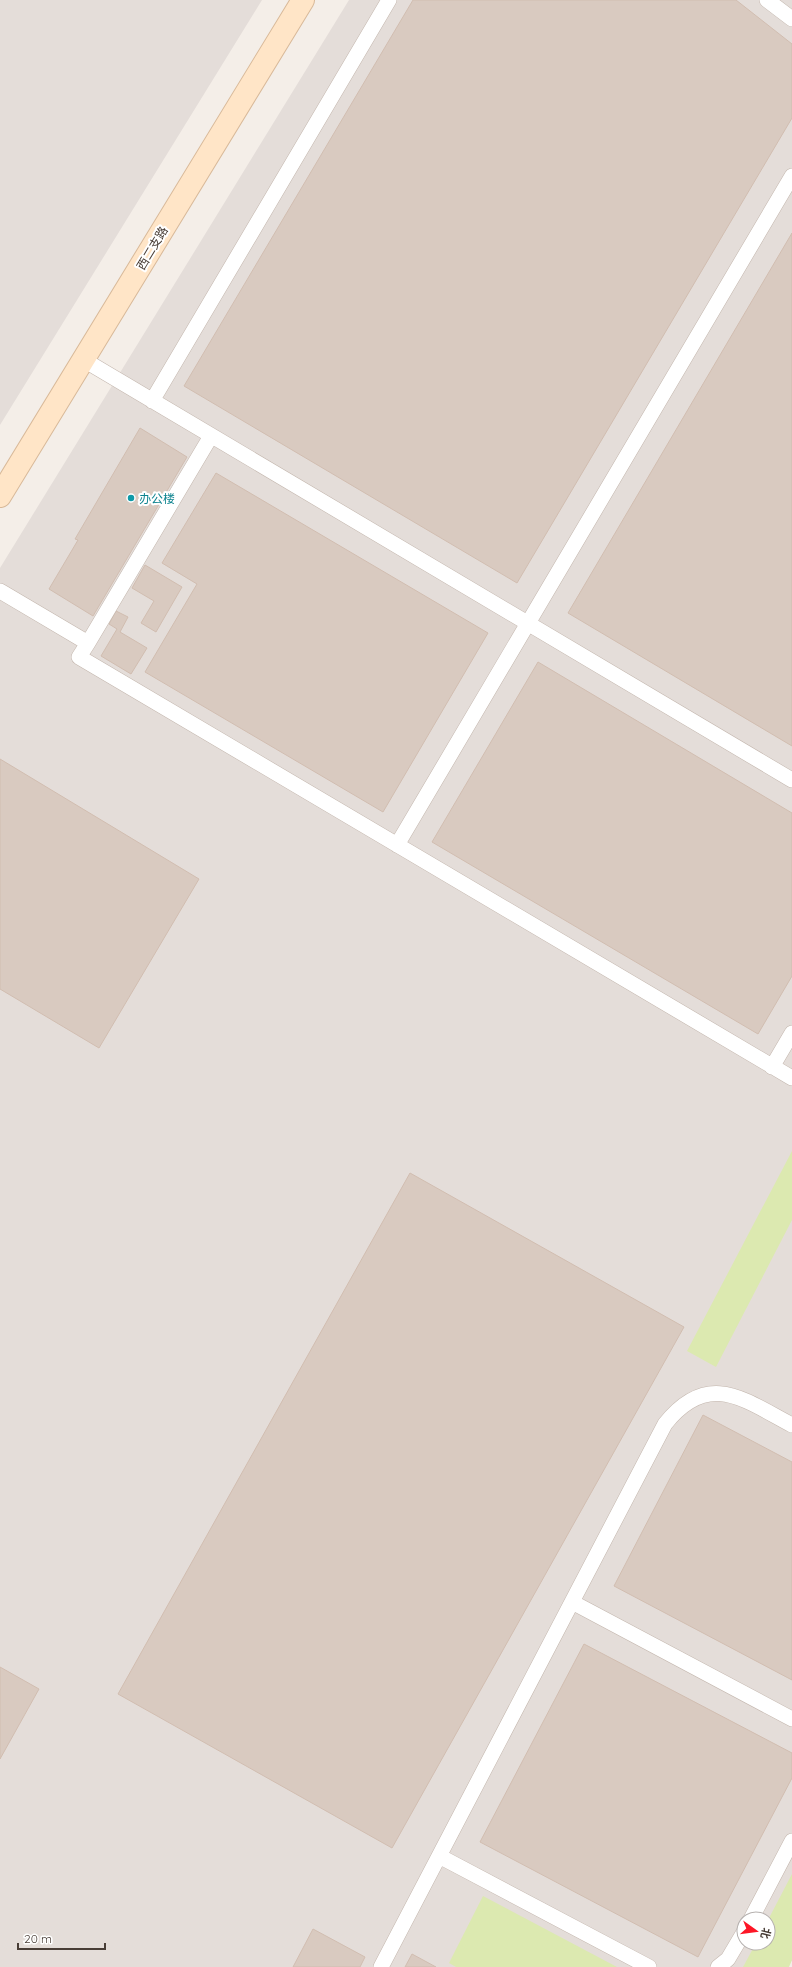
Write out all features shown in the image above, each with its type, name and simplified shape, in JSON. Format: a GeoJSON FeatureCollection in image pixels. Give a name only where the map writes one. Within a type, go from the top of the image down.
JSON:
{"type":"FeatureCollection","features":[{"type":"Feature","properties":{"kind":"street","name":"西二支路"},"geometry":{"type":"LineString","coordinates":[[0,496],[303,0]]}},
{"type":"Feature","properties":{"kind":"lane"},"geometry":{"type":"LineString","coordinates":[[152,401],[389,0]]}},
{"type":"Feature","properties":{"kind":"lane"},"geometry":{"type":"LineString","coordinates":[[767,0],[792,19]]}},
{"type":"Feature","properties":{"kind":"lane"},"geometry":{"type":"LineString","coordinates":[[397,845],[792,176]]}},
{"type":"Feature","properties":{"kind":"lane"},"geometry":{"type":"LineString","coordinates":[[84,360],[792,780]]}},
{"type":"Feature","properties":{"kind":"lane"},"geometry":{"type":"LineString","coordinates":[[210,436],[79,657],[792,1078]]}},
{"type":"Feature","properties":{"kind":"lane"},"geometry":{"type":"LineString","coordinates":[[0,591],[88,643]]}},
{"type":"Feature","properties":{"kind":"lane"},"geometry":{"type":"LineString","coordinates":[[772,1067],[792,1034]]}},
{"type":"Feature","properties":{"kind":"lane"},"geometry":{"type":"LineString","coordinates":[[381,1967],[666,1424],[676,1410],[686,1402],[710,1393],[731,1394],[744,1399],[792,1425]]}},
{"type":"Feature","properties":{"kind":"lane"},"geometry":{"type":"LineString","coordinates":[[572,1602],[792,1719]]}},
{"type":"Feature","properties":{"kind":"lane"},"geometry":{"type":"LineString","coordinates":[[755,1911],[792,1841]]}},
{"type":"Feature","properties":{"kind":"lane"},"geometry":{"type":"LineString","coordinates":[[439,1856],[649,1967]]}},
{"type":"Feature","properties":{"kind":"lane"},"geometry":{"type":"LineString","coordinates":[[718,1967],[728,1959],[736,1947]]}},
{"type":"Feature","properties":{"kind":"lane"},"geometry":{"type":"LineString","coordinates":[[723,1967],[736,1947]]}},
{"type":"Feature","properties":{"kind":"shaded area"},"geometry":{"type":"Polygon","coordinates":[[[0,0],[262,0],[0,425],[0,0]]]}},
{"type":"Feature","properties":{"kind":"shaded area"},"geometry":{"type":"Polygon","coordinates":[[[349,0],[792,0],[792,1960],[788,1967],[0,1967],[0,568],[349,0]]]}},
{"type":"Feature","properties":{"kind":"green space"},"geometry":{"type":"Polygon","coordinates":[[[792,1151],[792,1220],[716,1367],[687,1351],[792,1151]]]}},
{"type":"Feature","properties":{"kind":"green space"},"geometry":{"type":"Polygon","coordinates":[[[792,1874],[792,1960],[789,1967],[743,1967],[752,1951],[776,1951],[776,1911],[773,1911],[792,1874]]]}},
{"type":"Feature","properties":{"kind":"green space"},"geometry":{"type":"Polygon","coordinates":[[[483,1896],[617,1967],[456,1967],[449,1963],[483,1896]]]}},
{"type":"Feature","properties":{"kind":"building"},"geometry":{"type":"Polygon","coordinates":[[[413,0],[736,0],[792,44],[792,118],[517,583],[184,386],[413,0]]]}},
{"type":"Feature","properties":{"kind":"building"},"geometry":{"type":"Polygon","coordinates":[[[792,233],[792,746],[568,613],[792,233]]]}},
{"type":"Feature","properties":{"kind":"building","name":"办公楼"},"geometry":{"type":"Polygon","coordinates":[[[140,428],[187,457],[93,616],[49,589],[78,540],[75,539],[140,428]]]}},
{"type":"Feature","properties":{"kind":"building"},"geometry":{"type":"Polygon","coordinates":[[[216,473],[488,633],[383,812],[145,672],[197,584],[162,563],[216,473]]]}},
{"type":"Feature","properties":{"kind":"building"},"geometry":{"type":"Polygon","coordinates":[[[145,565],[182,587],[156,632],[141,623],[154,601],[132,588],[145,565]]]}},
{"type":"Feature","properties":{"kind":"building"},"geometry":{"type":"Polygon","coordinates":[[[116,611],[128,617],[120,632],[147,648],[131,674],[101,656],[117,629],[109,624],[116,611]]]}},
{"type":"Feature","properties":{"kind":"building"},"geometry":{"type":"Polygon","coordinates":[[[538,662],[792,813],[792,976],[758,1034],[432,842],[538,662]]]}},
{"type":"Feature","properties":{"kind":"building"},"geometry":{"type":"Polygon","coordinates":[[[0,759],[199,879],[99,1048],[0,989],[0,759]]]}},
{"type":"Feature","properties":{"kind":"building"},"geometry":{"type":"Polygon","coordinates":[[[410,1173],[684,1327],[392,1848],[118,1694],[410,1173]]]}},
{"type":"Feature","properties":{"kind":"building"},"geometry":{"type":"Polygon","coordinates":[[[703,1415],[792,1462],[792,1680],[614,1586],[703,1415]]]}},
{"type":"Feature","properties":{"kind":"building"},"geometry":{"type":"Polygon","coordinates":[[[584,1644],[792,1753],[792,1778],[698,1957],[480,1842],[584,1644]]]}},
{"type":"Feature","properties":{"kind":"building"},"geometry":{"type":"Polygon","coordinates":[[[0,1667],[39,1689],[0,1759],[0,1667]]]}},
{"type":"Feature","properties":{"kind":"building"},"geometry":{"type":"Polygon","coordinates":[[[313,1929],[365,1957],[360,1967],[293,1967],[313,1929]]]}},
{"type":"Feature","properties":{"kind":"building"},"geometry":{"type":"Polygon","coordinates":[[[412,1954],[436,1967],[405,1967],[412,1954]]]}},
{"type":"Feature","properties":{"kind":"place","name":"办公楼"},"geometry":{"type":"Point","coordinates":[131,498]}}]}
